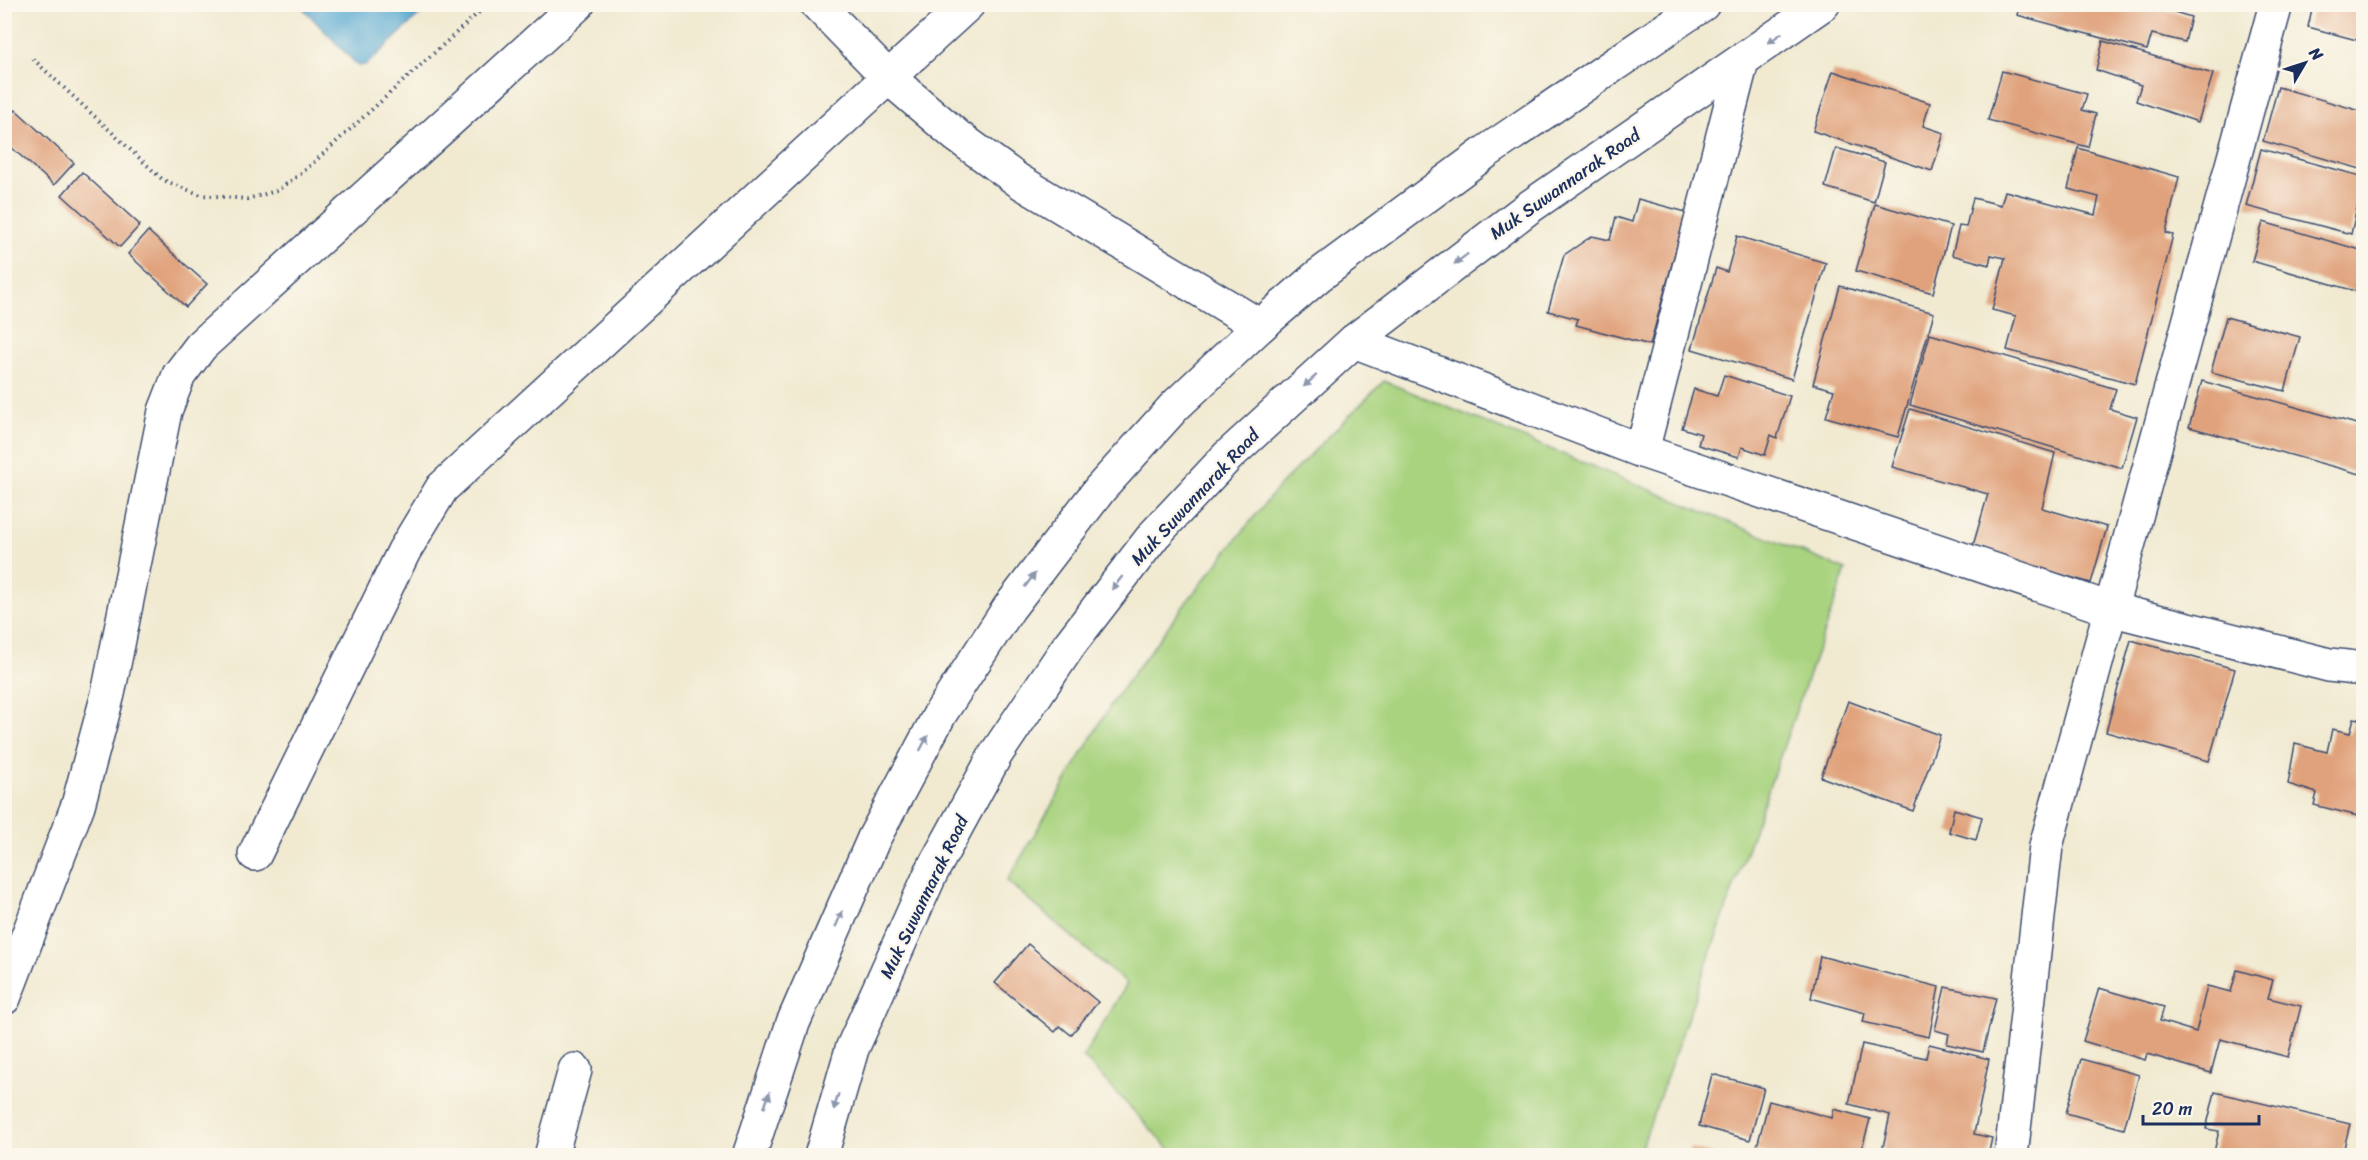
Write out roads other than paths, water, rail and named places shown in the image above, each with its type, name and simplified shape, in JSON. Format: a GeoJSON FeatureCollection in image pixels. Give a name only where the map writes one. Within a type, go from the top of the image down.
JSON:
{"type":"FeatureCollection","features":[{"type":"Feature","properties":{"kind":"street"},"geometry":{"type":"LineString","coordinates":[[4,998],[11,960],[78,805],[108,694],[165,411],[179,375],[201,346],[578,4]]}},
{"type":"Feature","properties":{"kind":"street"},"geometry":{"type":"LineString","coordinates":[[817,4],[889,78],[957,136],[1019,181],[1260,326]]}},
{"type":"Feature","properties":{"kind":"street"},"geometry":{"type":"LineString","coordinates":[[255,854],[404,551],[442,488],[968,4]]}},
{"type":"Feature","properties":{"kind":"street"},"geometry":{"type":"LineString","coordinates":[[749,1155],[798,1012],[873,838],[940,714],[1009,608],[1100,489],[1174,406],[1318,276],[1486,152],[1703,4]]}},
{"type":"Feature","properties":{"kind":"street","name":"Muk Suwannarak Road"},"geometry":{"type":"LineString","coordinates":[[824,1155],[852,1049],[931,873],[996,754],[1070,644],[1154,535],[1228,456],[1354,341],[1528,208],[1823,4]]}},
{"type":"Feature","properties":{"kind":"street"},"geometry":{"type":"LineString","coordinates":[[2011,1155],[2046,846],[2276,4]]}},
{"type":"Feature","properties":{"kind":"street"},"geometry":{"type":"LineString","coordinates":[[1642,451],[1743,61]]}},
{"type":"Feature","properties":{"kind":"street"},"geometry":{"type":"LineString","coordinates":[[1354,341],[1642,451],[2110,609],[2329,665],[2364,669]]}},
{"type":"Feature","properties":{"kind":"street"},"geometry":{"type":"LineString","coordinates":[[551,1155],[575,1070]]}},
{"type":"Feature","properties":{"kind":"water"},"geometry":{"type":"Polygon","coordinates":[[[300,5],[430,5],[366,65],[358,66],[300,5]]]}}]}
